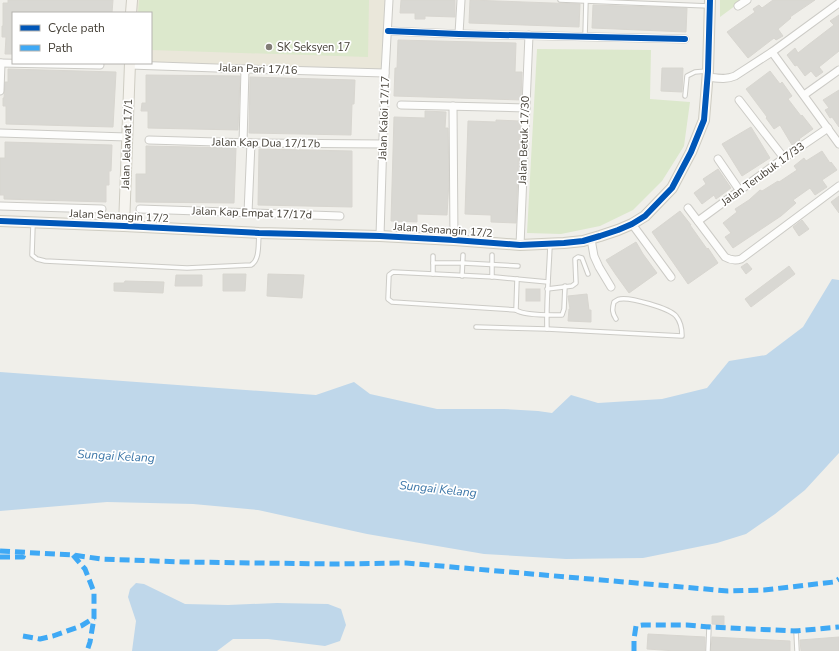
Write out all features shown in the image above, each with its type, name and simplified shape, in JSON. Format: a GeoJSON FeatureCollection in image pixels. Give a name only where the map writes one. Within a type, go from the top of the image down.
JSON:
{"type":"FeatureCollection","features":[{"type":"Feature","properties":{"kind":"street"},"geometry":{"type":"LineString","coordinates":[[131,12],[132,0]]}},
{"type":"Feature","properties":{"kind":"street","name":"Jalan Kaloi 17/17"},"geometry":{"type":"LineString","coordinates":[[380,236],[385,72],[389,0]]}},
{"type":"Feature","properties":{"kind":"street"},"geometry":{"type":"LineString","coordinates":[[459,34],[461,0]]}},
{"type":"Feature","properties":{"kind":"street"},"geometry":{"type":"LineString","coordinates":[[738,6],[747,0]]}},
{"type":"Feature","properties":{"kind":"street","name":"Jalan Senangin 17/2"},"geometry":{"type":"LineString","coordinates":[[0,221],[259,233],[380,236],[520,245],[564,243],[591,239],[618,230],[645,216],[672,188],[691,152],[704,120],[708,74],[710,3]]}},
{"type":"Feature","properties":{"kind":"street"},"geometry":{"type":"LineString","coordinates":[[708,74],[730,78],[772,52],[839,3]]}},
{"type":"Feature","properties":{"kind":"street"},"geometry":{"type":"LineString","coordinates":[[388,31],[685,39]]}},
{"type":"Feature","properties":{"kind":"street","name":"Jalan Betuk 17/30"},"geometry":{"type":"LineString","coordinates":[[520,245],[529,35]]}},
{"type":"Feature","properties":{"kind":"street"},"geometry":{"type":"LineString","coordinates":[[772,52],[839,144]]}},
{"type":"Feature","properties":{"kind":"street"},"geometry":{"type":"LineString","coordinates":[[0,91],[0,63],[12,63]]}},
{"type":"Feature","properties":{"kind":"street"},"geometry":{"type":"LineString","coordinates":[[50,64],[100,65]]}},
{"type":"Feature","properties":{"kind":"street","name":"Jalan Pari 17/16"},"geometry":{"type":"LineString","coordinates":[[130,64],[245,69],[385,72]]}},
{"type":"Feature","properties":{"kind":"street","name":"Jalan Jelawat 17/1"},"geometry":{"type":"LineString","coordinates":[[124,226],[130,64]]}},
{"type":"Feature","properties":{"kind":"street"},"geometry":{"type":"LineString","coordinates":[[243,143],[245,69]]}},
{"type":"Feature","properties":{"kind":"street"},"geometry":{"type":"LineString","coordinates":[[804,95],[839,70]]}},
{"type":"Feature","properties":{"kind":"street"},"geometry":{"type":"LineString","coordinates":[[739,100],[784,158]]}},
{"type":"Feature","properties":{"kind":"street"},"geometry":{"type":"LineString","coordinates":[[401,105],[526,108]]}},
{"type":"Feature","properties":{"kind":"street"},"geometry":{"type":"LineString","coordinates":[[453,106],[454,240]]}},
{"type":"Feature","properties":{"kind":"street","name":"Jalan Terubuk 17/33"},"geometry":{"type":"LineString","coordinates":[[698,221],[784,158],[828,128]]}},
{"type":"Feature","properties":{"kind":"street"},"geometry":{"type":"LineString","coordinates":[[0,133],[127,137]]}},
{"type":"Feature","properties":{"kind":"street","name":"Jalan Kap Dua 17/17b"},"geometry":{"type":"LineString","coordinates":[[149,140],[243,143],[383,144]]}},
{"type":"Feature","properties":{"kind":"street"},"geometry":{"type":"LineString","coordinates":[[248,213],[251,143]]}},
{"type":"Feature","properties":{"kind":"street"},"geometry":{"type":"LineString","coordinates":[[718,159],[740,191]]}},
{"type":"Feature","properties":{"kind":"street"},"geometry":{"type":"LineString","coordinates":[[688,208],[724,257],[736,260],[741,259],[839,186]]}},
{"type":"Feature","properties":{"kind":"street"},"geometry":{"type":"LineString","coordinates":[[0,206],[102,209]]}},
{"type":"Feature","properties":{"kind":"street","name":"Jalan Kap Empat 17/17d"},"geometry":{"type":"LineString","coordinates":[[140,209],[340,216]]}},
{"type":"Feature","properties":{"kind":"street"},"geometry":{"type":"LineString","coordinates":[[632,224],[671,277]]}},
{"type":"Feature","properties":{"kind":"street"},"geometry":{"type":"LineString","coordinates":[[591,239],[594,256],[611,287]]}},
{"type":"Feature","properties":{"kind":"lane"},"geometry":{"type":"LineString","coordinates":[[560,0],[710,3]]}},
{"type":"Feature","properties":{"kind":"lane"},"geometry":{"type":"LineString","coordinates":[[585,37],[586,0]]}},
{"type":"Feature","properties":{"kind":"lane"},"geometry":{"type":"LineString","coordinates":[[685,96],[687,76],[696,72],[708,74]]}},
{"type":"Feature","properties":{"kind":"lane"},"geometry":{"type":"LineString","coordinates":[[33,222],[32,254],[37,259],[45,261],[179,268],[251,265],[255,263],[257,258],[259,233]]}},
{"type":"Feature","properties":{"kind":"lane"},"geometry":{"type":"LineString","coordinates":[[547,329],[546,315],[550,244]]}},
{"type":"Feature","properties":{"kind":"lane"},"geometry":{"type":"LineString","coordinates":[[492,255],[492,277]]}},
{"type":"Feature","properties":{"kind":"lane"},"geometry":{"type":"LineString","coordinates":[[433,256],[433,274]]}},
{"type":"Feature","properties":{"kind":"lane"},"geometry":{"type":"LineString","coordinates":[[462,276],[463,256]]}},
{"type":"Feature","properties":{"kind":"lane"},"geometry":{"type":"LineString","coordinates":[[548,289],[572,286],[576,283],[575,259],[578,257],[582,258],[588,274]]}},
{"type":"Feature","properties":{"kind":"lane"},"geometry":{"type":"LineString","coordinates":[[433,263],[518,266]]}},
{"type":"Feature","properties":{"kind":"lane"},"geometry":{"type":"LineString","coordinates":[[548,282],[492,277],[393,272],[389,275],[388,298],[392,302],[396,303],[516,310],[523,313],[546,315],[562,314],[564,309],[565,286]]}},
{"type":"Feature","properties":{"kind":"lane"},"geometry":{"type":"LineString","coordinates":[[516,310],[517,279]]}},
{"type":"Feature","properties":{"kind":"lane"},"geometry":{"type":"LineString","coordinates":[[476,327],[682,336],[682,325],[675,315],[664,308],[637,301],[620,299],[614,302],[612,307],[616,319]]}},
{"type":"Feature","properties":{"kind":"lane"},"geometry":{"type":"LineString","coordinates":[[708,651],[709,627]]}},
{"type":"Feature","properties":{"kind":"lane"},"geometry":{"type":"LineString","coordinates":[[796,631],[796,651]]}},
{"type":"Feature","properties":{"kind":"shaded area","name":"SK Seksyen 17"},"geometry":{"type":"Polygon","coordinates":[[[132,0],[389,0],[385,73],[152,63],[152,12],[131,12],[132,0]]]}},
{"type":"Feature","properties":{"kind":"green space","name":"SK Seksyen 17"},"geometry":{"type":"Polygon","coordinates":[[[139,0],[369,0],[368,57],[152,50],[152,12],[138,12],[139,0]]]}},
{"type":"Feature","properties":{"kind":"green space"},"geometry":{"type":"Polygon","coordinates":[[[720,0],[743,0],[720,17],[720,0]]]}},
{"type":"Feature","properties":{"kind":"green space"},"geometry":{"type":"Polygon","coordinates":[[[537,49],[651,50],[650,99],[690,102],[684,146],[662,181],[633,210],[600,226],[561,234],[527,233],[537,49]]]}},
{"type":"Feature","properties":{"kind":"water","name":"Sungai Kelang"},"geometry":{"type":"Polygon","coordinates":[[[832,279],[839,280],[839,453],[805,490],[775,514],[746,534],[717,543],[643,558],[566,559],[484,554],[367,534],[258,510],[193,504],[107,502],[0,511],[0,372],[316,395],[354,382],[370,394],[437,409],[504,409],[552,413],[571,395],[598,403],[662,399],[707,388],[729,361],[766,355],[803,327],[832,279]]]}},
{"type":"Feature","properties":{"kind":"water"},"geometry":{"type":"Polygon","coordinates":[[[136,583],[144,584],[185,604],[328,604],[341,609],[346,625],[340,641],[325,646],[268,639],[233,639],[217,651],[132,651],[136,621],[128,597],[130,589],[136,583]]]}},
{"type":"Feature","properties":{"kind":"building"},"geometry":{"type":"Polygon","coordinates":[[[8,0],[113,0],[112,12],[12,12],[12,54],[5,54],[6,37],[2,37],[3,3],[8,3],[8,0]]]}},
{"type":"Feature","properties":{"kind":"building"},"geometry":{"type":"Polygon","coordinates":[[[401,0],[455,0],[455,17],[425,16],[425,19],[415,19],[415,13],[400,13],[401,0]]]}},
{"type":"Feature","properties":{"kind":"building"},"geometry":{"type":"Polygon","coordinates":[[[470,0],[580,4],[579,27],[469,23],[470,0]]]}},
{"type":"Feature","properties":{"kind":"building"},"geometry":{"type":"Polygon","coordinates":[[[773,0],[815,0],[790,17],[791,18],[778,29],[783,36],[776,40],[774,38],[748,58],[727,32],[755,12],[753,9],[759,5],[762,8],[773,0]]]}},
{"type":"Feature","properties":{"kind":"building"},"geometry":{"type":"Polygon","coordinates":[[[593,5],[687,8],[686,32],[592,28],[593,5]]]}},
{"type":"Feature","properties":{"kind":"building"},"geometry":{"type":"Polygon","coordinates":[[[839,15],[839,51],[819,67],[823,72],[816,77],[811,71],[805,76],[787,55],[795,48],[798,53],[834,25],[830,21],[839,15]]]}},
{"type":"Feature","properties":{"kind":"building"},"geometry":{"type":"Polygon","coordinates":[[[398,40],[516,43],[515,72],[522,72],[521,100],[394,96],[398,40]]]}},
{"type":"Feature","properties":{"kind":"building"},"geometry":{"type":"Polygon","coordinates":[[[662,68],[683,68],[682,92],[661,91],[662,68]]]}},
{"type":"Feature","properties":{"kind":"building"},"geometry":{"type":"Polygon","coordinates":[[[8,69],[116,72],[113,127],[6,124],[6,106],[3,106],[3,98],[5,82],[8,82],[8,69]]]}},
{"type":"Feature","properties":{"kind":"building"},"geometry":{"type":"Polygon","coordinates":[[[770,71],[780,84],[782,82],[792,96],[788,99],[813,129],[792,145],[780,125],[774,129],[746,89],[770,71]]]}},
{"type":"Feature","properties":{"kind":"building"},"geometry":{"type":"Polygon","coordinates":[[[146,75],[240,76],[238,130],[148,128],[148,111],[141,111],[142,103],[146,103],[146,75]]]}},
{"type":"Feature","properties":{"kind":"building"},"geometry":{"type":"Polygon","coordinates":[[[250,77],[355,80],[354,104],[352,104],[351,135],[249,133],[250,77]]]}},
{"type":"Feature","properties":{"kind":"building"},"geometry":{"type":"Polygon","coordinates":[[[839,90],[839,127],[832,117],[830,118],[825,110],[829,108],[823,100],[839,90]]]}},
{"type":"Feature","properties":{"kind":"building"},"geometry":{"type":"Polygon","coordinates":[[[425,111],[446,112],[445,128],[448,128],[449,181],[447,215],[417,214],[417,222],[391,221],[394,117],[425,118],[425,111]]]}},
{"type":"Feature","properties":{"kind":"building"},"geometry":{"type":"Polygon","coordinates":[[[496,120],[520,121],[516,223],[491,222],[491,215],[465,214],[468,121],[496,122],[496,120]]]}},
{"type":"Feature","properties":{"kind":"building"},"geometry":{"type":"Polygon","coordinates":[[[751,127],[770,158],[742,176],[722,144],[751,127]]]}},
{"type":"Feature","properties":{"kind":"building"},"geometry":{"type":"Polygon","coordinates":[[[5,142],[112,145],[109,185],[106,185],[106,202],[4,199],[4,195],[0,195],[0,158],[5,158],[5,142]]]}},
{"type":"Feature","properties":{"kind":"building"},"geometry":{"type":"Polygon","coordinates":[[[146,146],[236,148],[234,203],[136,202],[136,174],[146,174],[146,146]]]}},
{"type":"Feature","properties":{"kind":"building"},"geometry":{"type":"Polygon","coordinates":[[[259,149],[352,151],[352,207],[258,205],[259,149]]]}},
{"type":"Feature","properties":{"kind":"building"},"geometry":{"type":"Polygon","coordinates":[[[822,151],[837,170],[822,180],[827,187],[815,195],[810,188],[793,200],[796,203],[781,216],[733,248],[725,237],[731,233],[723,223],[737,212],[735,209],[749,200],[760,190],[762,191],[778,181],[779,182],[797,170],[794,166],[804,158],[806,161],[822,151]]]}},
{"type":"Feature","properties":{"kind":"building"},"geometry":{"type":"Polygon","coordinates":[[[718,169],[731,188],[716,199],[714,195],[702,204],[694,193],[706,184],[703,179],[718,169]]]}},
{"type":"Feature","properties":{"kind":"building"},"geometry":{"type":"Polygon","coordinates":[[[839,196],[839,213],[831,202],[839,196]]]}},
{"type":"Feature","properties":{"kind":"building"},"geometry":{"type":"Polygon","coordinates":[[[680,211],[718,263],[688,284],[652,232],[680,211]]]}},
{"type":"Feature","properties":{"kind":"building"},"geometry":{"type":"Polygon","coordinates":[[[802,220],[809,229],[799,236],[793,227],[802,220]]]}},
{"type":"Feature","properties":{"kind":"building"},"geometry":{"type":"Polygon","coordinates":[[[636,242],[657,273],[629,293],[606,260],[636,242]]]}},
{"type":"Feature","properties":{"kind":"building"},"geometry":{"type":"Polygon","coordinates":[[[747,263],[752,269],[746,274],[741,267],[747,263]]]}},
{"type":"Feature","properties":{"kind":"building"},"geometry":{"type":"Polygon","coordinates":[[[789,266],[795,274],[751,307],[745,299],[789,266]]]}},
{"type":"Feature","properties":{"kind":"building"},"geometry":{"type":"Polygon","coordinates":[[[223,274],[246,274],[245,291],[223,291],[223,274]]]}},
{"type":"Feature","properties":{"kind":"building"},"geometry":{"type":"Polygon","coordinates":[[[268,274],[304,275],[302,298],[267,296],[268,274]]]}},
{"type":"Feature","properties":{"kind":"building"},"geometry":{"type":"Polygon","coordinates":[[[176,275],[202,275],[202,286],[175,286],[176,275]]]}},
{"type":"Feature","properties":{"kind":"building"},"geometry":{"type":"Polygon","coordinates":[[[125,281],[164,282],[163,293],[114,291],[114,283],[124,283],[125,281]]]}},
{"type":"Feature","properties":{"kind":"building"},"geometry":{"type":"Polygon","coordinates":[[[526,289],[540,289],[540,301],[526,301],[526,289]]]}},
{"type":"Feature","properties":{"kind":"building"},"geometry":{"type":"Polygon","coordinates":[[[587,294],[589,310],[591,310],[591,322],[568,321],[570,309],[568,296],[587,294]]]}},
{"type":"Feature","properties":{"kind":"building"},"geometry":{"type":"Polygon","coordinates":[[[712,616],[724,616],[724,625],[712,624],[712,616]]]}},
{"type":"Feature","properties":{"kind":"building"},"geometry":{"type":"Polygon","coordinates":[[[648,634],[705,637],[705,651],[647,649],[648,634]]]}},
{"type":"Feature","properties":{"kind":"building"},"geometry":{"type":"Polygon","coordinates":[[[712,637],[790,641],[790,651],[711,651],[712,637]]]}},
{"type":"Feature","properties":{"kind":"building"},"geometry":{"type":"Polygon","coordinates":[[[839,637],[839,651],[801,651],[800,640],[839,637]]]}},
{"type":"Feature","properties":{"kind":"marked path"},"geometry":{"type":"LineString","coordinates":[[0,551],[73,555],[101,559],[183,562],[334,564],[406,563],[728,591],[764,590],[834,582],[839,579]]}},
{"type":"Feature","properties":{"kind":"marked path"},"geometry":{"type":"LineString","coordinates":[[0,557],[23,557],[25,552]]}},
{"type":"Feature","properties":{"kind":"marked path"},"geometry":{"type":"LineString","coordinates":[[73,555],[85,569],[94,592],[94,618],[87,651]]}},
{"type":"Feature","properties":{"kind":"marked path"},"geometry":{"type":"LineString","coordinates":[[23,636],[40,639],[53,636],[81,626],[94,618]]}},
{"type":"Feature","properties":{"kind":"marked path"},"geometry":{"type":"LineString","coordinates":[[634,651],[636,626],[643,625],[687,625],[796,631],[839,627]]}},
{"type":"Feature","properties":{"kind":"cycle path"},"geometry":{"type":"LineString","coordinates":[[0,221],[259,233],[380,236],[520,245],[583,241],[600,236],[632,224],[645,216],[672,188],[691,152],[704,120],[708,71],[710,0]]}},
{"type":"Feature","properties":{"kind":"cycle path"},"geometry":{"type":"LineString","coordinates":[[388,31],[685,39]]}},
{"type":"Feature","properties":{"kind":"place","name":"SK Seksyen 17"},"geometry":{"type":"Point","coordinates":[269,47]}}]}
